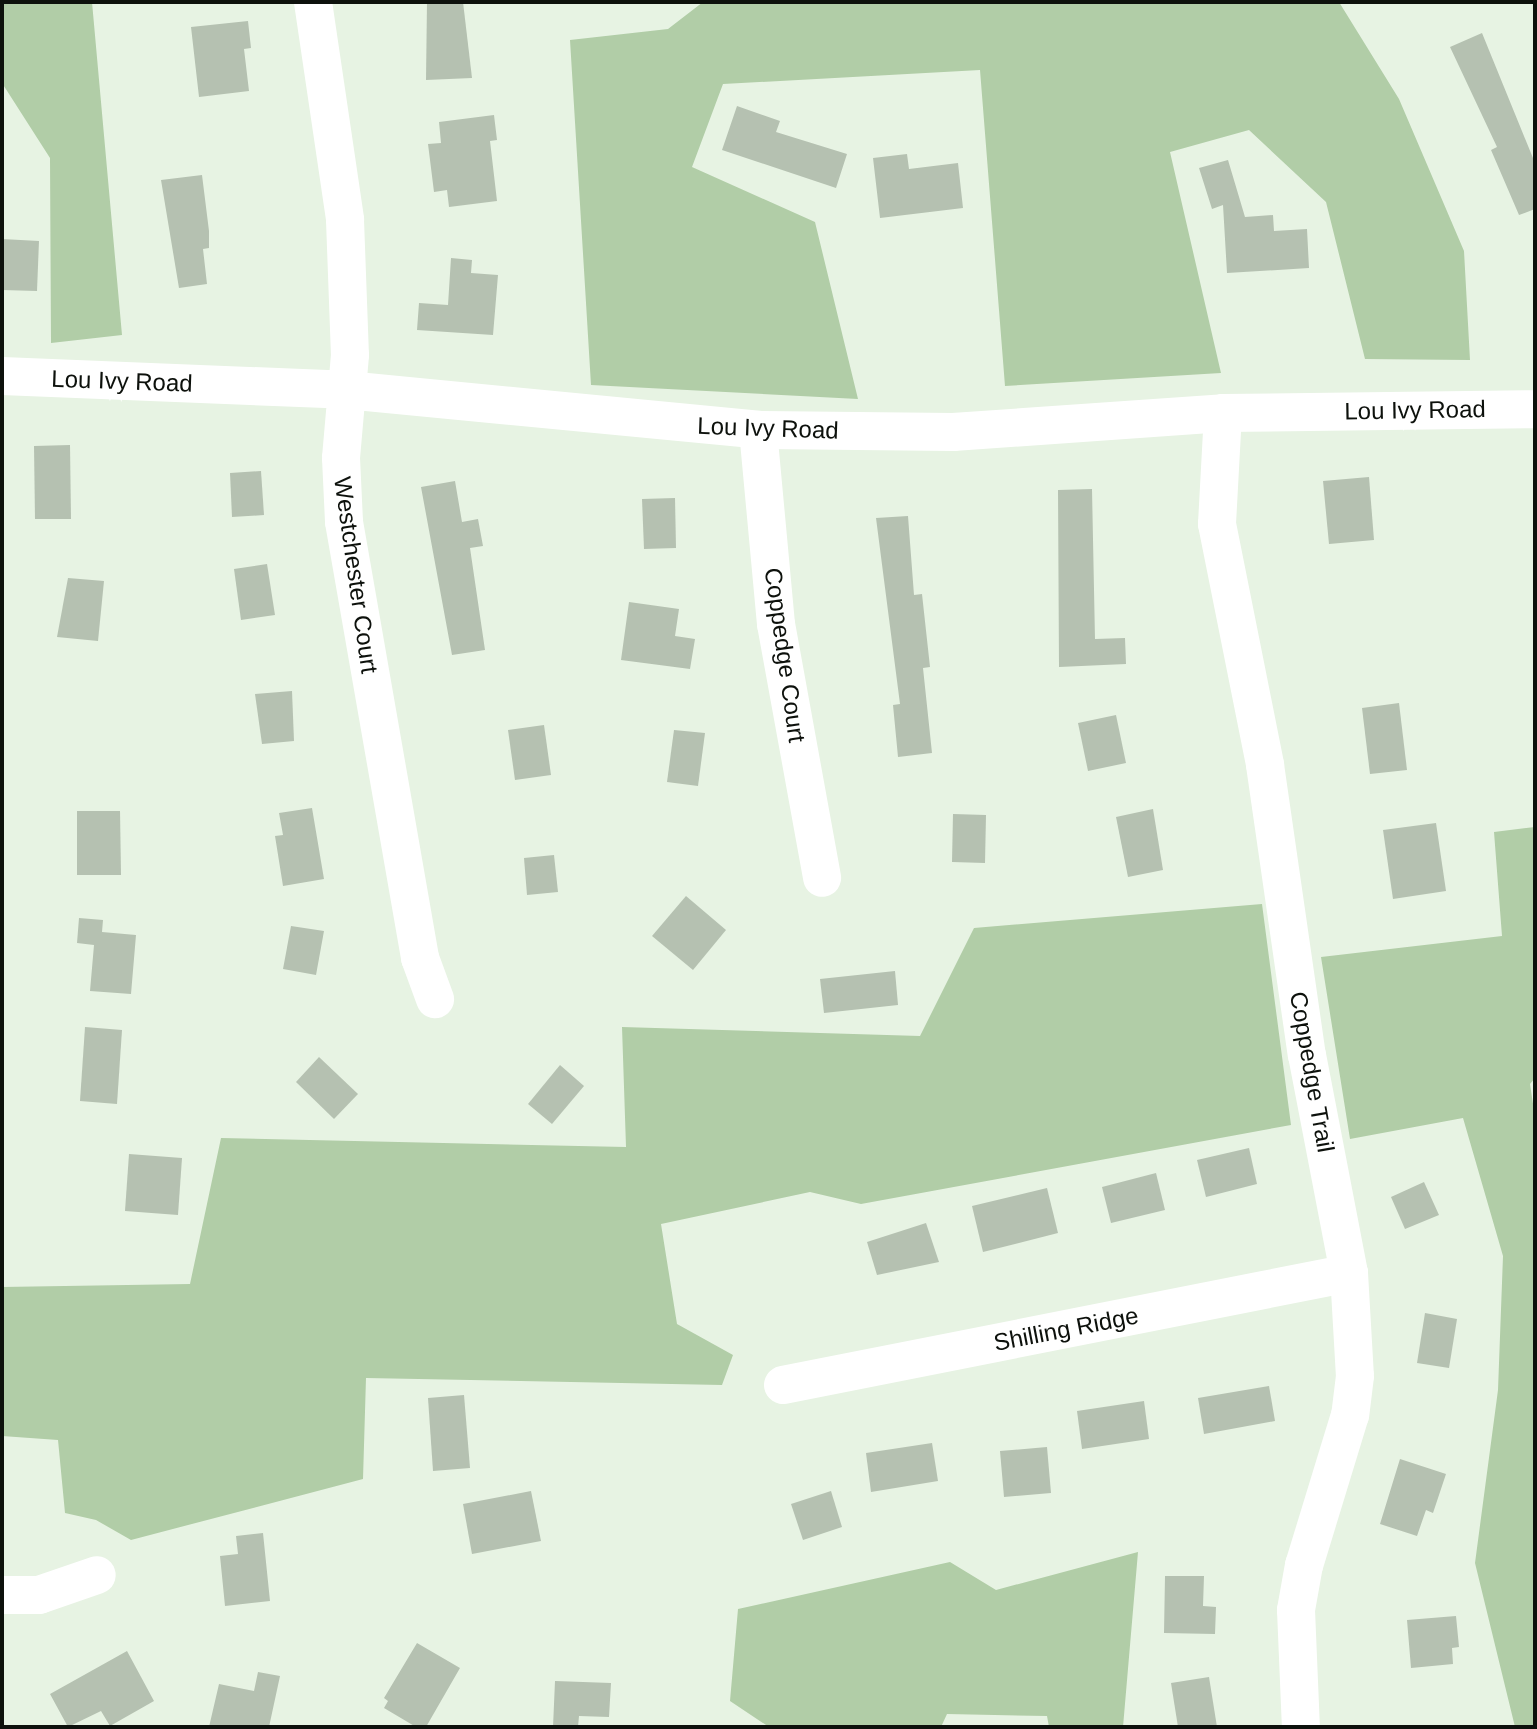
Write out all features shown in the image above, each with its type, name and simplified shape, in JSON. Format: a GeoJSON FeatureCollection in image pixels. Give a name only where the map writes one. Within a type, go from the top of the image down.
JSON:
{"type":"FeatureCollection","features":[{"type":"Feature","properties":{"kind":"street","name":"Westchester Court"},"geometry":{"type":"LineString","coordinates":[[313,2],[345,220],[350,355],[341,458],[346,536],[420,958],[435,999]]}},
{"type":"Feature","properties":{"kind":"street","name":"Lou Ivy Road"},"geometry":{"type":"LineString","coordinates":[[2,376],[346,390],[758,430],[953,432],[1223,413],[1535,409]]}},
{"type":"Feature","properties":{"kind":"street","name":"Coppedge Trail"},"geometry":{"type":"LineString","coordinates":[[1223,413],[1217,524],[1265,765],[1307,1055],[1349,1273],[1355,1376],[1350,1415],[1304,1565],[1296,1610],[1301,1727]]}},
{"type":"Feature","properties":{"kind":"street","name":"Coppedge Court"},"geometry":{"type":"LineString","coordinates":[[758,430],[776,624],[822,878]]}},
{"type":"Feature","properties":{"kind":"street","name":"Shilling Ridge"},"geometry":{"type":"LineString","coordinates":[[783,1385],[1349,1273]]}},
{"type":"Feature","properties":{"kind":"street"},"geometry":{"type":"LineString","coordinates":[[2,1595],[39,1595],[97,1575]]}},
{"type":"Feature","properties":{"kind":"green space"},"geometry":{"type":"Polygon","coordinates":[[[2,2],[92,2],[122,335],[51,343],[50,158],[2,83],[2,2]]]}},
{"type":"Feature","properties":{"kind":"green space"},"geometry":{"type":"Polygon","coordinates":[[[703,2],[1339,2],[1399,99],[1464,251],[1470,360],[1365,359],[1326,202],[1249,130],[1170,152],[1221,373],[1005,386],[980,70],[723,84],[692,167],[815,222],[858,399],[591,385],[570,40],[668,29],[703,2]]]}},
{"type":"Feature","properties":{"kind":"green space"},"geometry":{"type":"Polygon","coordinates":[[[1535,827],[1535,1078],[1530,1084],[1535,1117],[1535,1727],[1515,1727],[1475,1563],[1498,1390],[1503,1256],[1463,1118],[1350,1139],[1321,957],[1502,936],[1494,832],[1535,827]]]}},
{"type":"Feature","properties":{"kind":"green space"},"geometry":{"type":"Polygon","coordinates":[[[1262,904],[1291,1125],[861,1204],[810,1192],[661,1224],[677,1324],[733,1355],[722,1385],[366,1378],[363,1479],[131,1540],[96,1520],[65,1513],[58,1440],[2,1436],[2,1287],[190,1284],[221,1138],[626,1147],[622,1027],[920,1036],[974,928],[1262,904]]]}},
{"type":"Feature","properties":{"kind":"green space"},"geometry":{"type":"Polygon","coordinates":[[[1138,1552],[1123,1727],[1049,1727],[1047,1716],[947,1714],[941,1727],[769,1727],[730,1701],[738,1609],[950,1562],[996,1590],[1138,1552]]]}},
{"type":"Feature","properties":{"kind":"building"},"geometry":{"type":"Polygon","coordinates":[[[427,2],[463,2],[472,78],[426,80],[427,2]]]}},
{"type":"Feature","properties":{"kind":"building"},"geometry":{"type":"Polygon","coordinates":[[[248,21],[251,48],[244,49],[249,91],[199,97],[191,27],[248,21]]]}},
{"type":"Feature","properties":{"kind":"building"},"geometry":{"type":"Polygon","coordinates":[[[1482,33],[1535,163],[1535,209],[1519,215],[1491,150],[1497,147],[1450,47],[1482,33]]]}},
{"type":"Feature","properties":{"kind":"building"},"geometry":{"type":"Polygon","coordinates":[[[737,106],[780,121],[776,132],[847,154],[836,188],[722,150],[737,106]]]}},
{"type":"Feature","properties":{"kind":"building"},"geometry":{"type":"Polygon","coordinates":[[[494,115],[497,140],[490,141],[497,201],[449,207],[447,190],[434,192],[428,144],[441,143],[439,122],[494,115]]]}},
{"type":"Feature","properties":{"kind":"building"},"geometry":{"type":"Polygon","coordinates":[[[907,154],[909,169],[958,163],[963,208],[880,218],[873,158],[907,154]]]}},
{"type":"Feature","properties":{"kind":"building"},"geometry":{"type":"Polygon","coordinates":[[[1228,160],[1245,217],[1273,215],[1274,231],[1307,229],[1309,268],[1227,273],[1223,205],[1212,209],[1199,168],[1228,160]]]}},
{"type":"Feature","properties":{"kind":"building"},"geometry":{"type":"Polygon","coordinates":[[[202,175],[209,231],[209,248],[203,249],[207,284],[179,288],[161,180],[202,175]]]}},
{"type":"Feature","properties":{"kind":"building"},"geometry":{"type":"Polygon","coordinates":[[[2,239],[39,241],[37,291],[2,290],[2,239]]]}},
{"type":"Feature","properties":{"kind":"building"},"geometry":{"type":"Polygon","coordinates":[[[451,258],[472,260],[471,273],[498,275],[493,335],[417,330],[419,303],[448,305],[451,258]]]}},
{"type":"Feature","properties":{"kind":"building"},"geometry":{"type":"Polygon","coordinates":[[[70,445],[71,519],[35,519],[34,446],[70,445]]]}},
{"type":"Feature","properties":{"kind":"building"},"geometry":{"type":"Polygon","coordinates":[[[261,471],[264,515],[232,517],[230,473],[261,471]]]}},
{"type":"Feature","properties":{"kind":"building"},"geometry":{"type":"Polygon","coordinates":[[[1369,477],[1374,540],[1329,544],[1323,481],[1369,477]]]}},
{"type":"Feature","properties":{"kind":"building"},"geometry":{"type":"Polygon","coordinates":[[[455,481],[462,522],[478,519],[483,546],[470,548],[485,650],[452,655],[421,487],[455,481]]]}},
{"type":"Feature","properties":{"kind":"building"},"geometry":{"type":"Polygon","coordinates":[[[1092,489],[1095,639],[1125,638],[1126,664],[1059,667],[1058,490],[1092,489]]]}},
{"type":"Feature","properties":{"kind":"building"},"geometry":{"type":"Polygon","coordinates":[[[675,498],[676,548],[644,549],[642,499],[675,498]]]}},
{"type":"Feature","properties":{"kind":"building"},"geometry":{"type":"Polygon","coordinates":[[[908,516],[914,595],[922,594],[930,667],[923,668],[932,753],[898,757],[893,705],[900,704],[876,518],[908,516]]]}},
{"type":"Feature","properties":{"kind":"building"},"geometry":{"type":"Polygon","coordinates":[[[267,564],[275,615],[241,620],[234,569],[267,564]]]}},
{"type":"Feature","properties":{"kind":"building"},"geometry":{"type":"Polygon","coordinates":[[[68,578],[104,581],[98,641],[57,637],[68,578]]]}},
{"type":"Feature","properties":{"kind":"building"},"geometry":{"type":"Polygon","coordinates":[[[629,602],[679,609],[675,636],[695,639],[690,669],[621,660],[629,602]]]}},
{"type":"Feature","properties":{"kind":"building"},"geometry":{"type":"Polygon","coordinates":[[[292,691],[294,741],[262,744],[255,694],[292,691]]]}},
{"type":"Feature","properties":{"kind":"building"},"geometry":{"type":"Polygon","coordinates":[[[1399,703],[1407,770],[1370,774],[1362,708],[1399,703]]]}},
{"type":"Feature","properties":{"kind":"building"},"geometry":{"type":"Polygon","coordinates":[[[1116,715],[1126,763],[1088,771],[1078,723],[1116,715]]]}},
{"type":"Feature","properties":{"kind":"building"},"geometry":{"type":"Polygon","coordinates":[[[544,725],[551,775],[515,780],[508,730],[544,725]]]}},
{"type":"Feature","properties":{"kind":"building"},"geometry":{"type":"Polygon","coordinates":[[[674,730],[705,733],[698,786],[667,782],[674,730]]]}},
{"type":"Feature","properties":{"kind":"building"},"geometry":{"type":"Polygon","coordinates":[[[312,808],[324,879],[283,886],[275,836],[283,835],[279,813],[312,808]]]}},
{"type":"Feature","properties":{"kind":"building"},"geometry":{"type":"Polygon","coordinates":[[[1153,809],[1163,870],[1128,877],[1116,817],[1153,809]]]}},
{"type":"Feature","properties":{"kind":"building"},"geometry":{"type":"Polygon","coordinates":[[[77,811],[120,811],[121,875],[77,875],[77,811]]]}},
{"type":"Feature","properties":{"kind":"building"},"geometry":{"type":"Polygon","coordinates":[[[953,814],[986,815],[985,863],[952,862],[953,814]]]}},
{"type":"Feature","properties":{"kind":"building"},"geometry":{"type":"Polygon","coordinates":[[[1436,823],[1446,891],[1393,899],[1383,830],[1436,823]]]}},
{"type":"Feature","properties":{"kind":"building"},"geometry":{"type":"Polygon","coordinates":[[[554,855],[558,892],[527,895],[524,858],[554,855]]]}},
{"type":"Feature","properties":{"kind":"building"},"geometry":{"type":"Polygon","coordinates":[[[686,896],[726,930],[693,970],[652,936],[686,896]]]}},
{"type":"Feature","properties":{"kind":"building"},"geometry":{"type":"Polygon","coordinates":[[[79,918],[103,920],[102,932],[136,935],[131,994],[90,991],[94,945],[77,943],[79,918]]]}},
{"type":"Feature","properties":{"kind":"building"},"geometry":{"type":"Polygon","coordinates":[[[291,926],[324,931],[316,975],[283,969],[291,926]]]}},
{"type":"Feature","properties":{"kind":"building"},"geometry":{"type":"Polygon","coordinates":[[[895,971],[898,1005],[824,1013],[820,979],[895,971]]]}},
{"type":"Feature","properties":{"kind":"building"},"geometry":{"type":"Polygon","coordinates":[[[85,1027],[122,1030],[117,1104],[80,1101],[85,1027]]]}},
{"type":"Feature","properties":{"kind":"building"},"geometry":{"type":"Polygon","coordinates":[[[319,1057],[358,1094],[334,1119],[296,1082],[319,1057]]]}},
{"type":"Feature","properties":{"kind":"building"},"geometry":{"type":"Polygon","coordinates":[[[560,1065],[584,1086],[552,1124],[528,1104],[560,1065]]]}},
{"type":"Feature","properties":{"kind":"building"},"geometry":{"type":"Polygon","coordinates":[[[1249,1148],[1257,1184],[1206,1197],[1197,1160],[1249,1148]]]}},
{"type":"Feature","properties":{"kind":"building"},"geometry":{"type":"Polygon","coordinates":[[[129,1154],[182,1158],[178,1215],[125,1211],[129,1154]]]}},
{"type":"Feature","properties":{"kind":"building"},"geometry":{"type":"Polygon","coordinates":[[[1156,1173],[1165,1210],[1111,1223],[1102,1187],[1156,1173]]]}},
{"type":"Feature","properties":{"kind":"building"},"geometry":{"type":"Polygon","coordinates":[[[1424,1182],[1439,1215],[1405,1229],[1391,1197],[1424,1182]]]}},
{"type":"Feature","properties":{"kind":"building"},"geometry":{"type":"Polygon","coordinates":[[[1047,1188],[1058,1233],[983,1252],[972,1206],[1047,1188]]]}},
{"type":"Feature","properties":{"kind":"building"},"geometry":{"type":"Polygon","coordinates":[[[926,1223],[939,1262],[877,1275],[867,1242],[926,1223]]]}},
{"type":"Feature","properties":{"kind":"building"},"geometry":{"type":"Polygon","coordinates":[[[1425,1313],[1457,1319],[1449,1368],[1417,1363],[1425,1313]]]}},
{"type":"Feature","properties":{"kind":"building"},"geometry":{"type":"Polygon","coordinates":[[[1269,1386],[1275,1421],[1204,1434],[1198,1398],[1269,1386]]]}},
{"type":"Feature","properties":{"kind":"building"},"geometry":{"type":"Polygon","coordinates":[[[464,1395],[470,1468],[433,1471],[428,1398],[464,1395]]]}},
{"type":"Feature","properties":{"kind":"building"},"geometry":{"type":"Polygon","coordinates":[[[1144,1401],[1149,1439],[1082,1449],[1077,1411],[1144,1401]]]}},
{"type":"Feature","properties":{"kind":"building"},"geometry":{"type":"Polygon","coordinates":[[[932,1443],[938,1481],[871,1492],[866,1453],[932,1443]]]}},
{"type":"Feature","properties":{"kind":"building"},"geometry":{"type":"Polygon","coordinates":[[[1047,1447],[1051,1493],[1004,1497],[1000,1451],[1047,1447]]]}},
{"type":"Feature","properties":{"kind":"building"},"geometry":{"type":"Polygon","coordinates":[[[1400,1459],[1446,1474],[1433,1513],[1426,1510],[1417,1536],[1380,1524],[1400,1459]]]}},
{"type":"Feature","properties":{"kind":"building"},"geometry":{"type":"Polygon","coordinates":[[[531,1491],[541,1541],[472,1554],[463,1504],[531,1491]]]}},
{"type":"Feature","properties":{"kind":"building"},"geometry":{"type":"Polygon","coordinates":[[[831,1491],[842,1527],[803,1540],[791,1504],[831,1491]]]}},
{"type":"Feature","properties":{"kind":"building"},"geometry":{"type":"Polygon","coordinates":[[[263,1533],[270,1601],[225,1606],[220,1556],[238,1554],[236,1536],[263,1533]]]}},
{"type":"Feature","properties":{"kind":"building"},"geometry":{"type":"Polygon","coordinates":[[[1165,1576],[1204,1576],[1203,1606],[1216,1607],[1215,1634],[1164,1633],[1165,1576]]]}},
{"type":"Feature","properties":{"kind":"building"},"geometry":{"type":"Polygon","coordinates":[[[1456,1616],[1459,1647],[1452,1648],[1453,1664],[1411,1668],[1407,1620],[1456,1616]]]}},
{"type":"Feature","properties":{"kind":"building"},"geometry":{"type":"Polygon","coordinates":[[[417,1643],[460,1668],[426,1727],[416,1727],[384,1708],[388,1701],[384,1698],[417,1643]]]}},
{"type":"Feature","properties":{"kind":"building"},"geometry":{"type":"Polygon","coordinates":[[[127,1651],[154,1701],[110,1726],[101,1711],[68,1727],[50,1694],[127,1651]]]}},
{"type":"Feature","properties":{"kind":"building"},"geometry":{"type":"Polygon","coordinates":[[[258,1672],[280,1676],[269,1727],[209,1727],[219,1684],[254,1691],[258,1672]]]}},
{"type":"Feature","properties":{"kind":"building"},"geometry":{"type":"Polygon","coordinates":[[[1209,1677],[1217,1727],[1178,1727],[1171,1683],[1209,1677]]]}},
{"type":"Feature","properties":{"kind":"building"},"geometry":{"type":"Polygon","coordinates":[[[555,1681],[611,1683],[609,1717],[579,1716],[578,1727],[553,1727],[555,1681]]]}}]}
